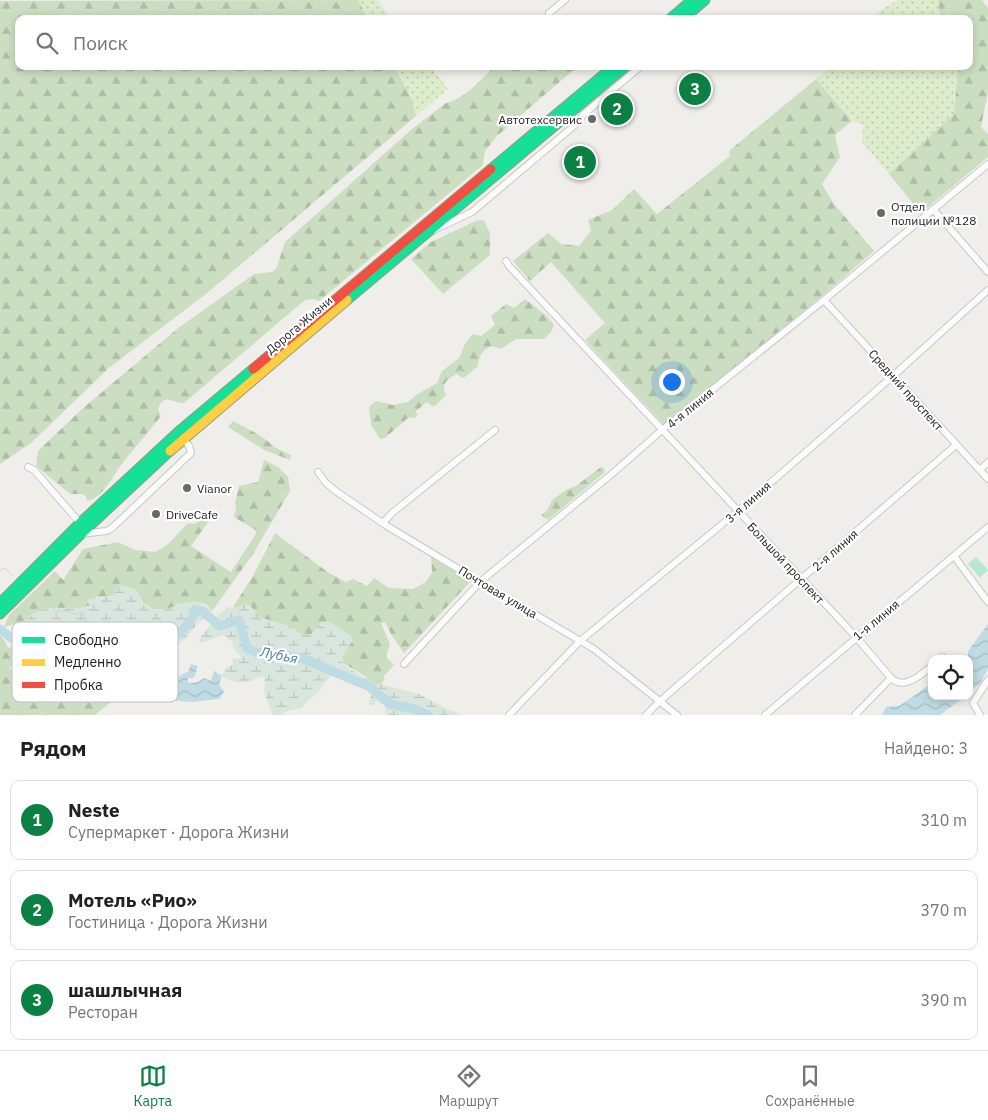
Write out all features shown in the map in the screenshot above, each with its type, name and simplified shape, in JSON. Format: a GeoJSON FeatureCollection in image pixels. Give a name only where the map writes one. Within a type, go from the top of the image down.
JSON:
{"type":"FeatureCollection","features":[{"type":"Feature","properties":{"kind":"main road"},"geometry":{"type":"LineString","coordinates":[[675,15],[692,0]]}},
{"type":"Feature","properties":{"kind":"main road"},"geometry":{"type":"LineString","coordinates":[[688,15],[705,0]]}},
{"type":"Feature","properties":{"kind":"main road","name":"Дорога Жизни"},"geometry":{"type":"LineString","coordinates":[[0,603],[80,523],[178,432],[609,70]]}},
{"type":"Feature","properties":{"kind":"main road","name":"Дорога Жизни"},"geometry":{"type":"LineString","coordinates":[[0,614],[80,534],[183,438],[621,70]]}},
{"type":"Feature","properties":{"kind":"street"},"geometry":{"type":"LineString","coordinates":[[549,14],[565,0]]}},
{"type":"Feature","properties":{"kind":"street"},"geometry":{"type":"LineString","coordinates":[[426,234],[472,212],[575,125],[584,114],[636,70]]}},
{"type":"Feature","properties":{"kind":"street","name":"4-я линия"},"geometry":{"type":"LineString","coordinates":[[404,664],[480,582],[613,473],[662,430],[824,300],[988,164]]}},
{"type":"Feature","properties":{"kind":"street"},"geometry":{"type":"LineString","coordinates":[[933,210],[988,272]]}},
{"type":"Feature","properties":{"kind":"street","name":"Большой проспект"},"geometry":{"type":"LineString","coordinates":[[506,261],[737,512],[802,579],[891,678]]}},
{"type":"Feature","properties":{"kind":"street","name":"3-я линия"},"geometry":{"type":"LineString","coordinates":[[509,715],[580,640],[737,512],[988,290]]}},
{"type":"Feature","properties":{"kind":"street","name":"Средний проспект"},"geometry":{"type":"LineString","coordinates":[[824,300],[988,479]]}},
{"type":"Feature","properties":{"kind":"street"},"geometry":{"type":"LineString","coordinates":[[384,523],[392,512],[495,430]]}},
{"type":"Feature","properties":{"kind":"street"},"geometry":{"type":"LineString","coordinates":[[80,534],[111,529],[191,453],[189,446],[183,438]]}},
{"type":"Feature","properties":{"kind":"street","name":"2-я линия"},"geometry":{"type":"LineString","coordinates":[[646,715],[956,445]]}},
{"type":"Feature","properties":{"kind":"street"},"geometry":{"type":"LineString","coordinates":[[980,470],[988,462]]}},
{"type":"Feature","properties":{"kind":"street"},"geometry":{"type":"LineString","coordinates":[[28,467],[34,470],[80,523]]}},
{"type":"Feature","properties":{"kind":"street","name":"Почтовая улица"},"geometry":{"type":"LineString","coordinates":[[318,472],[326,483],[337,492],[384,523],[594,649],[677,715]]}},
{"type":"Feature","properties":{"kind":"street","name":"1-я линия"},"geometry":{"type":"LineString","coordinates":[[766,715],[988,527]]}},
{"type":"Feature","properties":{"kind":"street"},"geometry":{"type":"LineString","coordinates":[[954,556],[988,602]]}},
{"type":"Feature","properties":{"kind":"street"},"geometry":{"type":"LineString","coordinates":[[855,715],[891,678],[899,683],[908,682],[928,669]]}},
{"type":"Feature","properties":{"kind":"street"},"geometry":{"type":"LineString","coordinates":[[980,715],[973,703],[988,680]]}},
{"type":"Feature","properties":{"kind":"green space"},"geometry":{"type":"Polygon","coordinates":[[[358,0],[377,0],[389,15],[366,15],[358,0]]]}},
{"type":"Feature","properties":{"kind":"green space"},"geometry":{"type":"Polygon","coordinates":[[[358,0],[366,15],[15,15],[15,70],[396,70],[412,100],[416,116],[207,293],[109,368],[31,443],[0,464],[0,1],[358,0]]]}},
{"type":"Feature","properties":{"kind":"green space"},"geometry":{"type":"Polygon","coordinates":[[[897,0],[938,0],[940,15],[873,15],[897,0]]]}},
{"type":"Feature","properties":{"kind":"green space"},"geometry":{"type":"Polygon","coordinates":[[[938,0],[982,0],[988,8],[988,91],[981,127],[988,134],[988,157],[921,213],[889,174],[954,114],[958,70],[973,70],[973,15],[940,15],[938,0]]]}},
{"type":"Feature","properties":{"kind":"green space"},"geometry":{"type":"Polygon","coordinates":[[[396,70],[433,70],[448,89],[416,116],[412,100],[396,70]]]}},
{"type":"Feature","properties":{"kind":"green space"},"geometry":{"type":"Polygon","coordinates":[[[491,70],[573,70],[497,136],[485,151],[483,165],[319,301],[313,299],[305,300],[184,403],[169,400],[163,401],[158,409],[161,416],[98,496],[87,501],[86,496],[70,494],[36,466],[38,451],[82,409],[177,329],[254,274],[272,272],[277,267],[285,242],[412,129],[446,103],[466,93],[491,70]]]}},
{"type":"Feature","properties":{"kind":"green space"},"geometry":{"type":"Polygon","coordinates":[[[827,70],[958,70],[954,114],[889,174],[862,142],[863,125],[852,121],[816,79],[827,70]]]}},
{"type":"Feature","properties":{"kind":"green space"},"geometry":{"type":"Polygon","coordinates":[[[816,79],[852,121],[835,135],[840,157],[822,184],[834,204],[874,251],[821,297],[664,425],[585,340],[605,323],[551,262],[530,281],[513,261],[548,233],[561,244],[579,246],[591,231],[588,220],[612,210],[634,189],[657,214],[730,156],[729,151],[816,79]]]}},
{"type":"Feature","properties":{"kind":"green space"},"geometry":{"type":"Polygon","coordinates":[[[478,220],[484,221],[490,233],[490,255],[443,294],[411,259],[431,242],[478,220]]]}},
{"type":"Feature","properties":{"kind":"green space"},"geometry":{"type":"Polygon","coordinates":[[[525,299],[547,316],[554,325],[551,332],[544,339],[516,339],[501,349],[492,346],[486,349],[479,359],[478,366],[465,377],[462,378],[457,374],[446,381],[444,388],[446,395],[435,406],[427,402],[416,411],[417,415],[415,418],[408,418],[385,438],[380,439],[371,425],[369,407],[376,401],[393,405],[408,402],[437,383],[442,371],[459,358],[466,342],[473,334],[481,336],[495,325],[491,316],[506,304],[514,308],[525,299]]]}},
{"type":"Feature","properties":{"kind":"green space"},"geometry":{"type":"Polygon","coordinates":[[[233,421],[261,436],[276,448],[291,455],[290,460],[264,450],[228,427],[233,421]]]}},
{"type":"Feature","properties":{"kind":"green space"},"geometry":{"type":"Polygon","coordinates":[[[264,460],[278,467],[288,477],[290,491],[253,554],[212,611],[206,604],[197,602],[178,604],[168,610],[152,609],[143,602],[135,589],[113,596],[96,597],[91,605],[77,609],[49,608],[32,614],[24,621],[12,622],[12,625],[4,627],[9,615],[55,571],[63,580],[83,549],[118,542],[135,550],[155,552],[166,546],[188,523],[195,524],[204,514],[211,518],[191,546],[231,572],[257,532],[234,517],[239,486],[258,482],[264,460]]]}},
{"type":"Feature","properties":{"kind":"green space"},"geometry":{"type":"Polygon","coordinates":[[[601,467],[604,468],[605,472],[548,520],[541,515],[547,511],[552,500],[566,490],[576,486],[601,467]]]}},
{"type":"Feature","properties":{"kind":"green space"},"geometry":{"type":"Polygon","coordinates":[[[275,533],[329,573],[346,582],[353,579],[367,586],[374,578],[389,588],[413,589],[426,582],[432,572],[431,557],[471,581],[404,653],[385,622],[381,623],[390,644],[387,658],[394,665],[383,677],[385,679],[381,684],[375,685],[343,663],[337,628],[330,622],[321,623],[311,635],[302,635],[291,627],[259,617],[245,604],[237,608],[233,607],[253,576],[275,533]]]}},
{"type":"Feature","properties":{"kind":"green space"},"geometry":{"type":"Polygon","coordinates":[[[976,557],[988,570],[980,578],[968,564],[976,557]]]}},
{"type":"Feature","properties":{"kind":"green space"},"geometry":{"type":"Polygon","coordinates":[[[119,585],[135,589],[144,604],[153,609],[168,609],[189,602],[197,602],[212,611],[197,624],[178,646],[178,622],[23,622],[41,610],[90,606],[87,601],[89,599],[113,596],[119,585]]]}},
{"type":"Feature","properties":{"kind":"green space"},"geometry":{"type":"Polygon","coordinates":[[[245,604],[250,605],[259,617],[291,627],[302,635],[311,635],[321,623],[330,622],[351,636],[353,640],[341,659],[351,670],[375,685],[381,684],[422,695],[460,715],[386,715],[383,704],[376,701],[374,705],[370,705],[371,696],[365,688],[355,682],[334,675],[301,708],[288,711],[282,715],[273,715],[264,692],[265,679],[262,676],[251,681],[238,683],[222,676],[225,669],[233,664],[232,658],[239,659],[241,657],[235,650],[232,642],[223,635],[201,643],[198,640],[217,616],[228,607],[237,608],[245,604]]]}},
{"type":"Feature","properties":{"kind":"green space"},"geometry":{"type":"Polygon","coordinates":[[[0,635],[8,648],[12,646],[12,665],[9,669],[12,670],[12,702],[111,702],[95,715],[0,715],[0,635]]]}},
{"type":"Feature","properties":{"kind":"water"},"geometry":{"type":"Polygon","coordinates":[[[988,624],[988,668],[980,684],[973,689],[973,655],[968,655],[968,651],[988,624]]]}},
{"type":"Feature","properties":{"kind":"water"},"geometry":{"type":"Polygon","coordinates":[[[191,664],[198,666],[194,678],[188,678],[188,683],[198,682],[204,678],[211,681],[214,671],[222,676],[219,684],[224,692],[219,699],[191,702],[178,701],[178,677],[188,672],[191,664]]]}},
{"type":"Feature","properties":{"kind":"water"},"geometry":{"type":"Polygon","coordinates":[[[928,686],[928,700],[961,700],[940,715],[882,715],[886,707],[899,706],[928,686]]]}},
{"type":"Feature","properties":{"kind":"waterway"},"geometry":{"type":"LineString","coordinates":[[385,419],[468,365]]}},
{"type":"Feature","properties":{"kind":"waterway"},"geometry":{"type":"LineString","coordinates":[[0,570],[5,568],[12,575]]}},
{"type":"Feature","properties":{"kind":"waterway"},"geometry":{"type":"LineString","coordinates":[[30,594],[56,612],[65,611],[74,614],[83,612],[86,622]]}},
{"type":"Feature","properties":{"kind":"waterway","name":"Лубья"},"geometry":{"type":"LineString","coordinates":[[178,635],[187,625],[195,610],[202,611],[220,626],[239,620],[247,648],[255,652],[299,657],[370,687],[390,704],[414,709],[428,715]]}},
{"type":"Feature","properties":{"kind":"waterway","name":"Лубья"},"geometry":{"type":"LineString","coordinates":[[0,629],[12,639]]}},
{"type":"Feature","properties":{"kind":"traffic: fast"},"geometry":{"type":"LineString","coordinates":[[675,15],[692,0]]}},
{"type":"Feature","properties":{"kind":"traffic: fast"},"geometry":{"type":"LineString","coordinates":[[688,15],[705,0]]}},
{"type":"Feature","properties":{"kind":"traffic: fast"},"geometry":{"type":"LineString","coordinates":[[491,169],[609,70]]}},
{"type":"Feature","properties":{"kind":"traffic: fast"},"geometry":{"type":"LineString","coordinates":[[347,300],[621,70]]}},
{"type":"Feature","properties":{"kind":"traffic: fast"},"geometry":{"type":"LineString","coordinates":[[0,603],[80,523],[178,432],[253,369]]}},
{"type":"Feature","properties":{"kind":"traffic: fast"},"geometry":{"type":"LineString","coordinates":[[0,614],[80,535],[170,451]]}},
{"type":"Feature","properties":{"kind":"traffic: slow"},"geometry":{"type":"LineString","coordinates":[[170,451],[347,300]]}},
{"type":"Feature","properties":{"kind":"traffic: jam"},"geometry":{"type":"LineString","coordinates":[[253,369],[491,169]]}},
{"type":"Feature","properties":{"kind":"place","name":"шашлычная"},"geometry":{"type":"Point","coordinates":[695,89]}},
{"type":"Feature","properties":{"kind":"place","name":"Мотель «Рио»"},"geometry":{"type":"Point","coordinates":[617,109]}},
{"type":"Feature","properties":{"kind":"place","name":"Автотехсервис"},"geometry":{"type":"Point","coordinates":[592,119]}},
{"type":"Feature","properties":{"kind":"place","name":"Neste"},"geometry":{"type":"Point","coordinates":[580,162]}},
{"type":"Feature","properties":{"kind":"place","name":"Отдел полиции №128"},"geometry":{"type":"Point","coordinates":[881,213]}},
{"type":"Feature","properties":{"kind":"place","name":"Vianor"},"geometry":{"type":"Point","coordinates":[187,488]}},
{"type":"Feature","properties":{"kind":"place","name":"DriveCafe"},"geometry":{"type":"Point","coordinates":[156,514]}}]}
